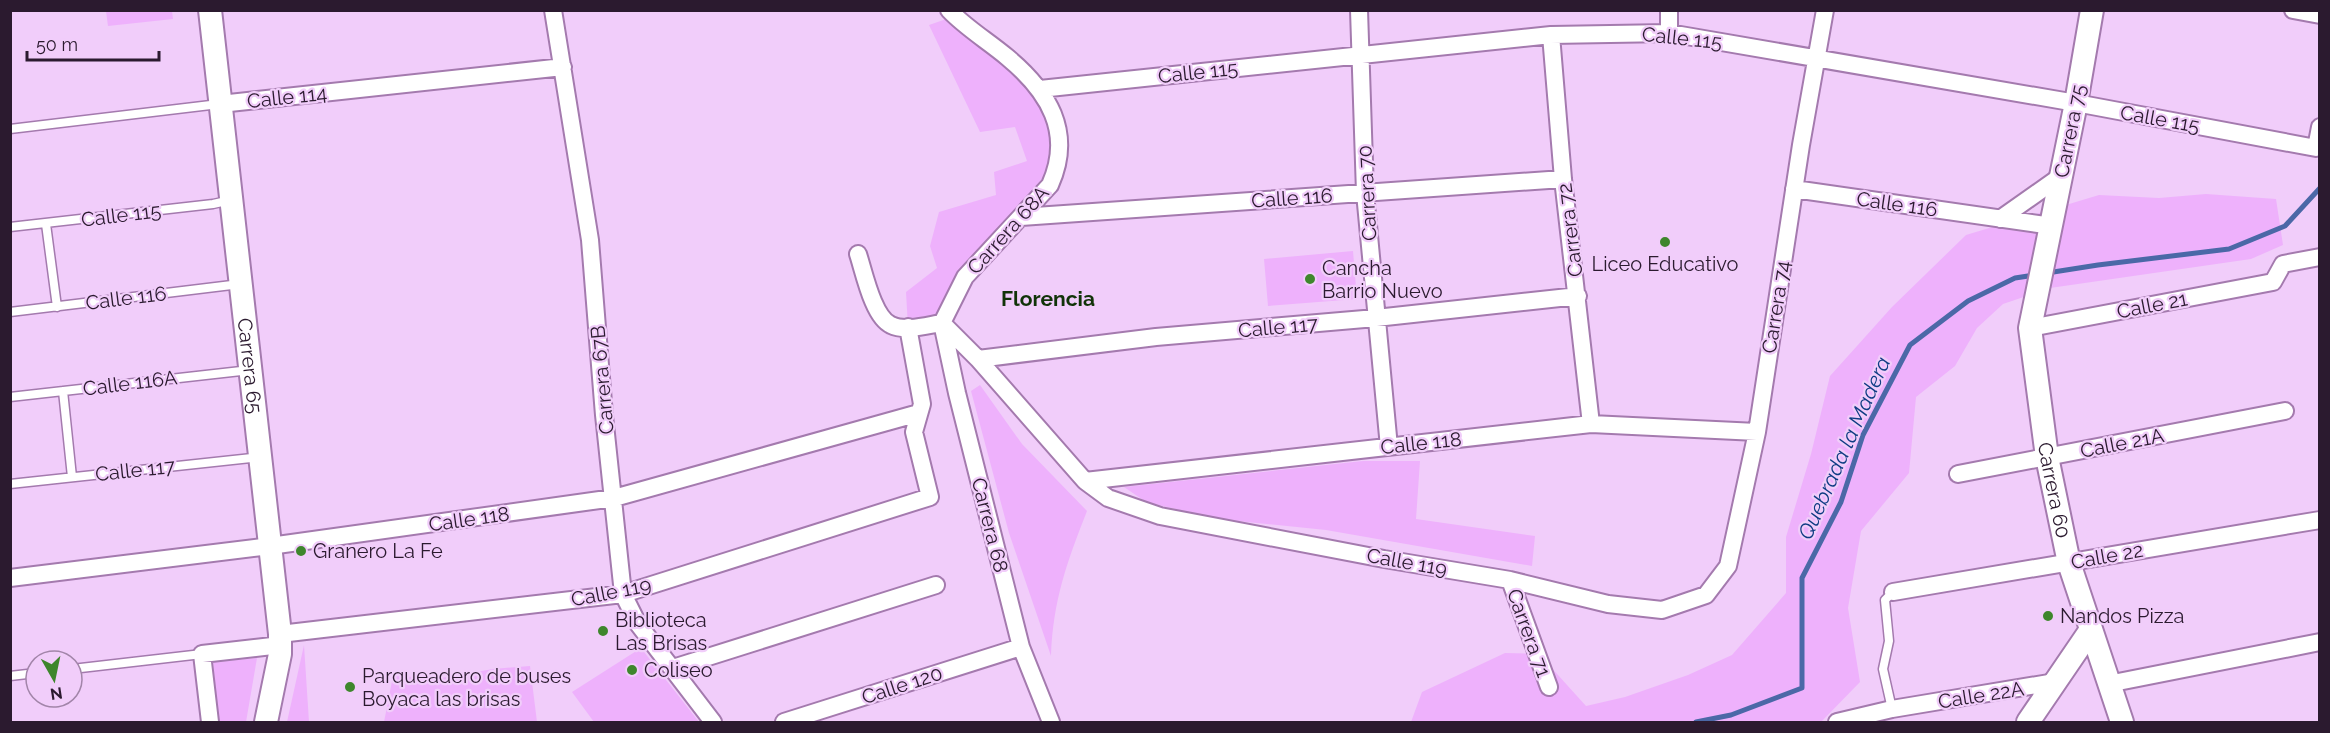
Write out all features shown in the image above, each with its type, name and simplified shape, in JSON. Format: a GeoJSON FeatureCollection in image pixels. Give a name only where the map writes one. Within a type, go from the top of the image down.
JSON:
{"type":"FeatureCollection","features":[{"type":"Feature","properties":{"kind":"main road","name":"Carrera 65"},"geometry":{"type":"LineString","coordinates":[[210,10],[280,640],[266,723]]}},
{"type":"Feature","properties":{"kind":"main road","name":"Carrera 75"},"geometry":{"type":"LineString","coordinates":[[2046,252],[2092,10]]}},
{"type":"Feature","properties":{"kind":"main road","name":"Carrera 60"},"geometry":{"type":"LineString","coordinates":[[2046,252],[2030,328],[2047,457],[2069,563],[2122,723]]}},
{"type":"Feature","properties":{"kind":"main road"},"geometry":{"type":"LineString","coordinates":[[2028,723],[2090,631]]}},
{"type":"Feature","properties":{"kind":"street","name":"Carrera 67B"},"geometry":{"type":"LineString","coordinates":[[553,10],[590,240],[604,415],[623,594],[638,624],[713,723]]}},
{"type":"Feature","properties":{"kind":"street","name":"Carrera 68A"},"geometry":{"type":"LineString","coordinates":[[942,323],[965,277],[1050,185],[1058,166],[1060,139],[1054,114],[1040,89],[1008,57],[949,10]]}},
{"type":"Feature","properties":{"kind":"street","name":"Carrera 70"},"geometry":{"type":"LineString","coordinates":[[1359,10],[1365,193],[1389,447]]}},
{"type":"Feature","properties":{"kind":"street"},"geometry":{"type":"LineString","coordinates":[[1669,10],[1670,33]]}},
{"type":"Feature","properties":{"kind":"street","name":"Carrera 74"},"geometry":{"type":"LineString","coordinates":[[1706,595],[1728,566],[1757,432],[1794,189],[1825,10]]}},
{"type":"Feature","properties":{"kind":"street"},"geometry":{"type":"LineString","coordinates":[[2293,10],[2319,15]]}},
{"type":"Feature","properties":{"kind":"street","name":"Calle 115"},"geometry":{"type":"LineString","coordinates":[[1040,89],[1551,35],[1670,33],[2076,103],[2316,148],[2319,127]]}},
{"type":"Feature","properties":{"kind":"street","name":"Carrera 72"},"geometry":{"type":"LineString","coordinates":[[1551,35],[1563,179],[1591,424]]}},
{"type":"Feature","properties":{"kind":"street","name":"Calle 114"},"geometry":{"type":"LineString","coordinates":[[220,104],[563,67]]}},
{"type":"Feature","properties":{"kind":"street"},"geometry":{"type":"LineString","coordinates":[[2000,219],[2061,176]]}},
{"type":"Feature","properties":{"kind":"street","name":"Calle 116"},"geometry":{"type":"LineString","coordinates":[[1021,217],[1563,179]]}},
{"type":"Feature","properties":{"kind":"street","name":"Calle 116"},"geometry":{"type":"LineString","coordinates":[[1794,189],[2052,226]]}},
{"type":"Feature","properties":{"kind":"street"},"geometry":{"type":"LineString","coordinates":[[858,254],[878,313],[891,325],[908,327],[942,323],[978,359],[1085,481]]}},
{"type":"Feature","properties":{"kind":"street","name":"Calle 21"},"geometry":{"type":"LineString","coordinates":[[2030,328],[2273,282],[2283,264],[2319,257]]}},
{"type":"Feature","properties":{"kind":"street","name":"Calle 117"},"geometry":{"type":"LineString","coordinates":[[978,359],[1156,337],[1376,318],[1578,296]]}},
{"type":"Feature","properties":{"kind":"street","name":"Carrera 68"},"geometry":{"type":"LineString","coordinates":[[942,323],[957,393],[1021,647],[1051,723]]}},
{"type":"Feature","properties":{"kind":"street"},"geometry":{"type":"LineString","coordinates":[[908,327],[922,404],[919,413]]}},
{"type":"Feature","properties":{"kind":"street","name":"Calle 21A"},"geometry":{"type":"LineString","coordinates":[[1958,474],[2285,411]]}},
{"type":"Feature","properties":{"kind":"street","name":"Calle 118"},"geometry":{"type":"LineString","coordinates":[[10,578],[270,546],[614,498],[919,413]]}},
{"type":"Feature","properties":{"kind":"street","name":"Calle 119"},"geometry":{"type":"LineString","coordinates":[[202,654],[280,640],[623,594],[930,497],[914,432],[919,413]]}},
{"type":"Feature","properties":{"kind":"street","name":"Calle 118"},"geometry":{"type":"LineString","coordinates":[[1085,481],[1591,424],[1757,432]]}},
{"type":"Feature","properties":{"kind":"street","name":"Calle 119"},"geometry":{"type":"LineString","coordinates":[[1085,481],[1108,498],[1160,516],[1384,559],[1510,580],[1608,604],[1662,610],[1706,595]]}},
{"type":"Feature","properties":{"kind":"street","name":"Calle 22"},"geometry":{"type":"LineString","coordinates":[[1893,592],[2319,520]]}},
{"type":"Feature","properties":{"kind":"street","name":"Carrera 71"},"geometry":{"type":"LineString","coordinates":[[1510,580],[1549,687]]}},
{"type":"Feature","properties":{"kind":"street"},"geometry":{"type":"LineString","coordinates":[[673,668],[936,585]]}},
{"type":"Feature","properties":{"kind":"street"},"geometry":{"type":"LineString","coordinates":[[2109,684],[2319,642]]}},
{"type":"Feature","properties":{"kind":"street","name":"Calle 120"},"geometry":{"type":"LineString","coordinates":[[784,723],[1021,647]]}},
{"type":"Feature","properties":{"kind":"street"},"geometry":{"type":"LineString","coordinates":[[202,654],[210,723]]}},
{"type":"Feature","properties":{"kind":"street","name":"Calle 22A"},"geometry":{"type":"LineString","coordinates":[[1837,722],[1892,710],[2055,682]]}},
{"type":"Feature","properties":{"kind":"lane","name":"Calle 114"},"geometry":{"type":"LineString","coordinates":[[10,129],[220,104]]}},
{"type":"Feature","properties":{"kind":"lane","name":"Calle 115"},"geometry":{"type":"LineString","coordinates":[[10,227],[232,200]]}},
{"type":"Feature","properties":{"kind":"lane"},"geometry":{"type":"LineString","coordinates":[[46,224],[57,307]]}},
{"type":"Feature","properties":{"kind":"lane","name":"Calle 116"},"geometry":{"type":"LineString","coordinates":[[10,312],[240,284]]}},
{"type":"Feature","properties":{"kind":"lane","name":"Calle 116A"},"geometry":{"type":"LineString","coordinates":[[10,397],[250,370]]}},
{"type":"Feature","properties":{"kind":"lane"},"geometry":{"type":"LineString","coordinates":[[63,391],[72,477]]}},
{"type":"Feature","properties":{"kind":"lane","name":"Calle 117"},"geometry":{"type":"LineString","coordinates":[[10,484],[260,457]]}},
{"type":"Feature","properties":{"kind":"lane"},"geometry":{"type":"LineString","coordinates":[[1892,710],[1883,669],[1889,640],[1885,600],[1893,592]]}},
{"type":"Feature","properties":{"kind":"lane","name":"Calle 119"},"geometry":{"type":"LineString","coordinates":[[84,668],[202,654]]}},
{"type":"Feature","properties":{"kind":"shaded area"},"geometry":{"type":"Polygon","coordinates":[[[106,11],[172,11],[173,19],[108,26],[106,11]]]}},
{"type":"Feature","properties":{"kind":"shaded area"},"geometry":{"type":"Polygon","coordinates":[[[955,16],[1036,96],[1052,131],[1050,167],[942,323],[908,327],[906,292],[937,268],[930,246],[939,212],[996,195],[994,172],[1027,161],[1015,127],[980,132],[929,25],[955,16]]]}},
{"type":"Feature","properties":{"kind":"shaded area"},"geometry":{"type":"Polygon","coordinates":[[[2206,194],[2276,199],[2283,245],[2251,259],[2050,288],[2003,304],[1977,328],[1955,366],[1916,397],[1909,473],[1861,531],[1848,608],[1860,682],[1821,722],[1411,722],[1422,692],[1505,653],[1539,654],[1586,706],[1625,697],[1688,675],[1732,655],[1786,593],[1786,537],[1811,454],[1830,376],[1892,307],[1966,235],[2099,195],[2159,198],[2206,194]]]}},
{"type":"Feature","properties":{"kind":"shaded area","name":"Cancha Barrio Nuevo"},"geometry":{"type":"Polygon","coordinates":[[[1353,251],[1357,299],[1268,306],[1264,259],[1353,251]]]}},
{"type":"Feature","properties":{"kind":"shaded area"},"geometry":{"type":"Polygon","coordinates":[[[980,385],[1022,444],[1087,511],[1062,582],[1052,636],[1051,656],[1009,533],[971,391],[980,385]]]}},
{"type":"Feature","properties":{"kind":"shaded area"},"geometry":{"type":"Polygon","coordinates":[[[1363,461],[1420,461],[1416,519],[1535,536],[1532,566],[1326,530],[1217,519],[1146,502],[1124,487],[1363,461]]]}},
{"type":"Feature","properties":{"kind":"shaded area"},"geometry":{"type":"Polygon","coordinates":[[[304,645],[309,722],[287,722],[304,645]]]}},
{"type":"Feature","properties":{"kind":"shaded area","name":"Coliseo"},"geometry":{"type":"Polygon","coordinates":[[[641,648],[699,722],[594,722],[572,692],[641,648]]]}},
{"type":"Feature","properties":{"kind":"shaded area"},"geometry":{"type":"Polygon","coordinates":[[[257,658],[246,722],[219,722],[213,662],[257,658]]]}},
{"type":"Feature","properties":{"kind":"shaded area"},"geometry":{"type":"Polygon","coordinates":[[[530,666],[537,722],[384,722],[393,676],[441,678],[493,669],[530,666]]]}},
{"type":"Feature","properties":{"kind":"waterway","name":"Quebrada la Madera"},"geometry":{"type":"LineString","coordinates":[[2047,273],[2229,249],[2285,226],[2320,188]]}},
{"type":"Feature","properties":{"kind":"waterway","name":"Quebrada la Madera"},"geometry":{"type":"LineString","coordinates":[[1696,722],[1731,715],[1802,688],[1802,578],[1841,502],[1863,435],[1910,345],[1968,301],[2015,278],[2035,275]]}},
{"type":"Feature","properties":{"kind":"place","name":"Liceo Educativo"},"geometry":{"type":"Point","coordinates":[1665,242]}},
{"type":"Feature","properties":{"kind":"place","name":"Cancha Barrio Nuevo"},"geometry":{"type":"Point","coordinates":[1310,279]}},
{"type":"Feature","properties":{"kind":"place","name":"Granero La Fe"},"geometry":{"type":"Point","coordinates":[301,551]}},
{"type":"Feature","properties":{"kind":"place","name":"Nandos Pizza"},"geometry":{"type":"Point","coordinates":[2048,616]}},
{"type":"Feature","properties":{"kind":"place","name":"Biblioteca Las Brisas"},"geometry":{"type":"Point","coordinates":[603,631]}},
{"type":"Feature","properties":{"kind":"place","name":"Coliseo"},"geometry":{"type":"Point","coordinates":[632,670]}},
{"type":"Feature","properties":{"kind":"place","name":"Parqueadero de buses Boyaca las brisas"},"geometry":{"type":"Point","coordinates":[350,687]}},
{"type":"Feature","properties":{"kind":"district","name":"Florencia"},"geometry":{"type":"Point","coordinates":[1048,298]}}]}
